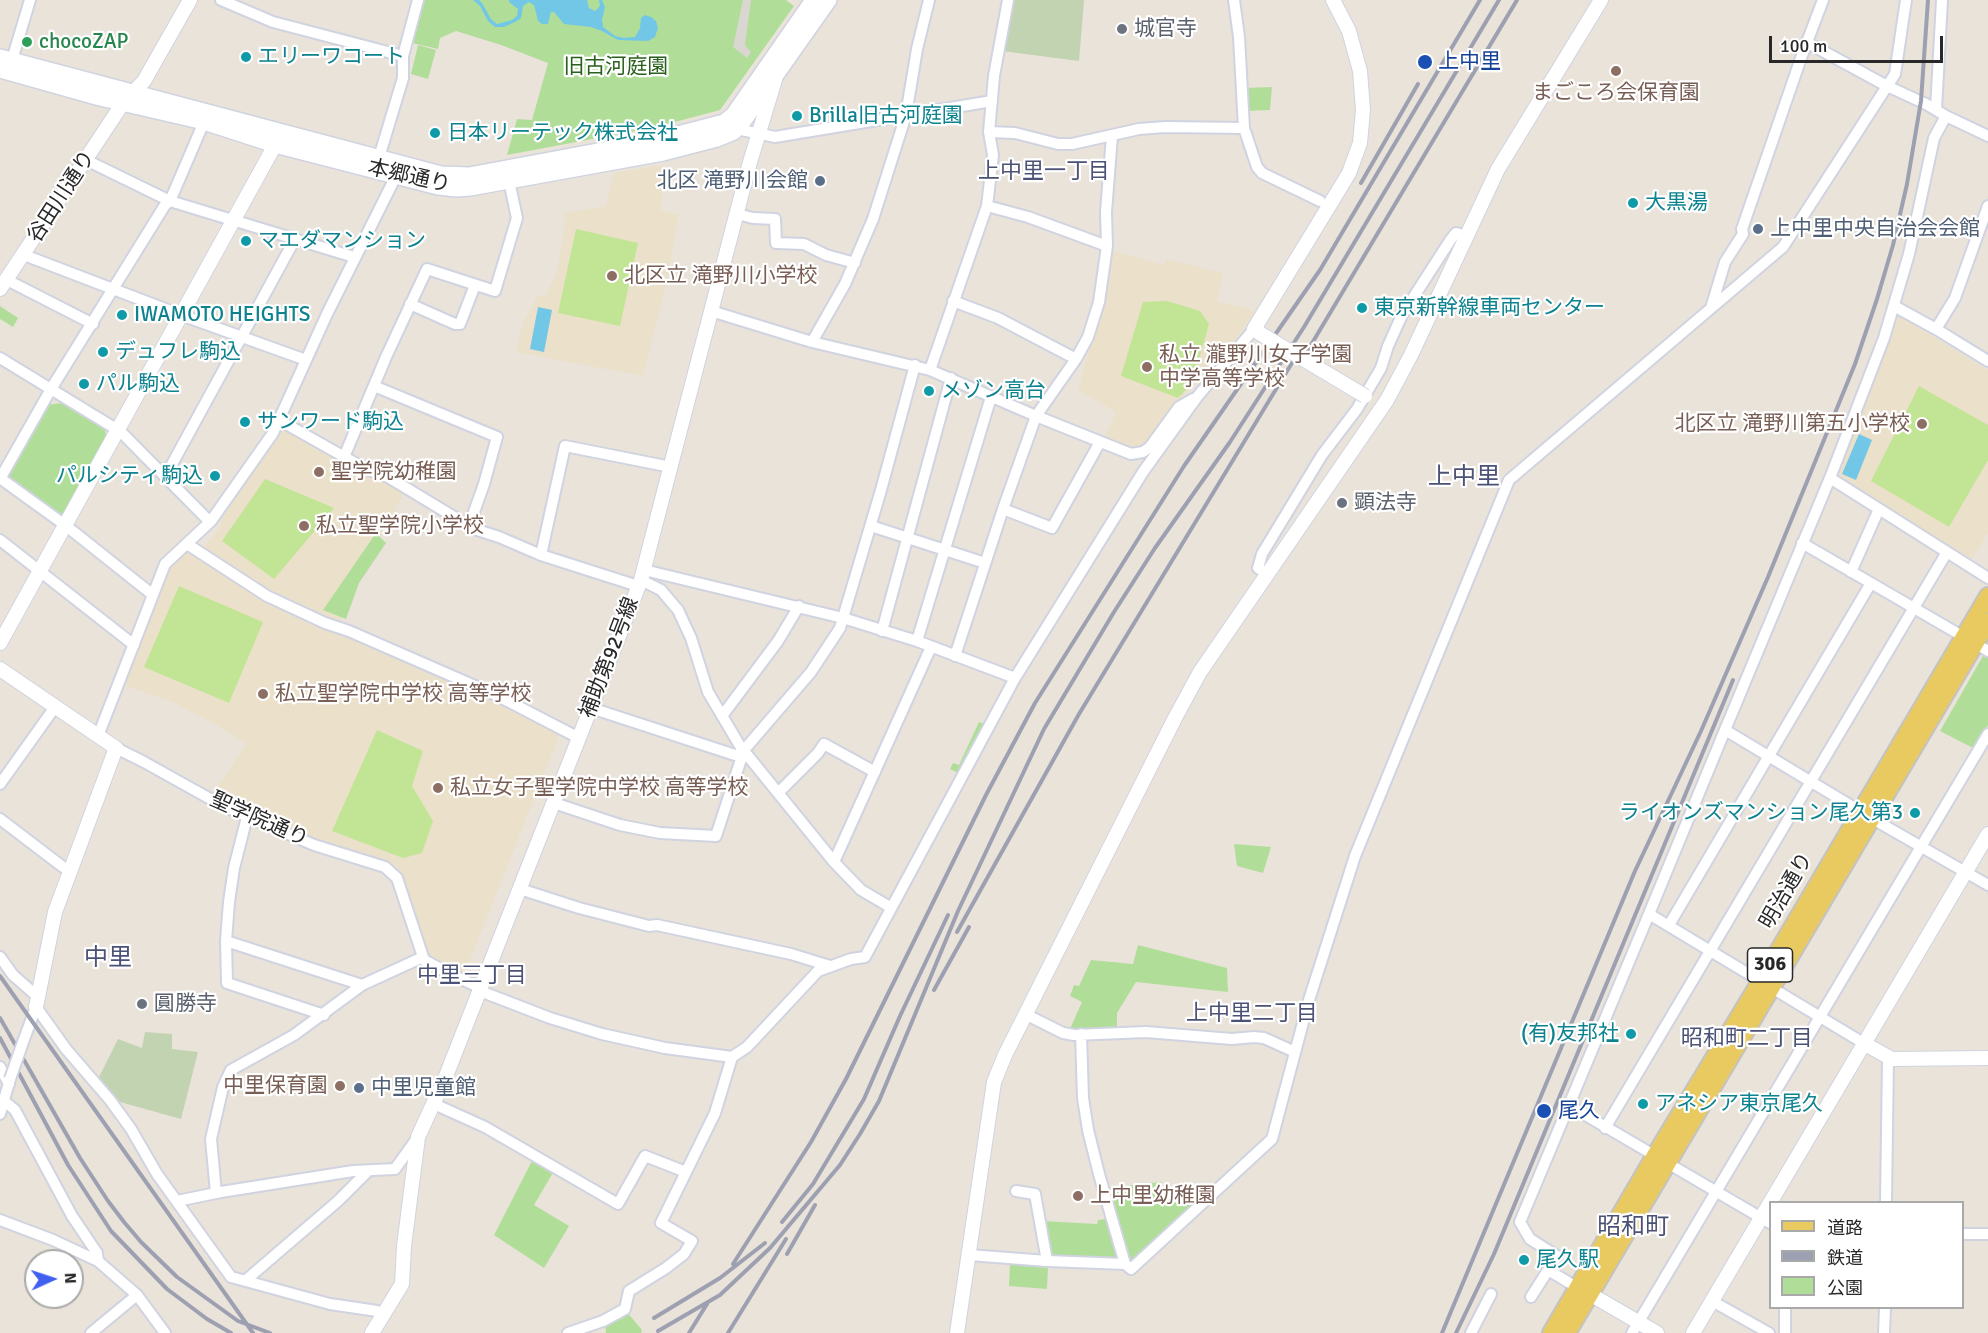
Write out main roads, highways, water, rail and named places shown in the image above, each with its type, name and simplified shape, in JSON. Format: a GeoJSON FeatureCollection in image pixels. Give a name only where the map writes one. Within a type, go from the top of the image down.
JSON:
{"type":"FeatureCollection","features":[{"type":"Feature","properties":{"kind":"main road","name":"本郷通り"},"geometry":{"type":"LineString","coordinates":[[4,62],[123,103],[204,122],[275,145],[386,166],[441,174],[468,175],[651,141],[729,119],[813,0]]}},
{"type":"Feature","properties":{"kind":"main road","name":"本郷通り"},"geometry":{"type":"LineString","coordinates":[[4,62],[135,92],[386,166],[438,187],[457,189],[663,153],[749,132],[754,108],[830,0]]}},
{"type":"Feature","properties":{"kind":"main road","name":"明治通り"},"geometry":{"type":"LineString","coordinates":[[1975,644],[1988,596]]}},
{"type":"Feature","properties":{"kind":"main road","name":"明治通り"},"geometry":{"type":"LineString","coordinates":[[1551,1333],[1584,1291],[1866,815],[1988,622]]}},
{"type":"Feature","properties":{"kind":"main road","name":"明治通り"},"geometry":{"type":"LineString","coordinates":[[1567,1333],[1584,1291]]}},
{"type":"Feature","properties":{"kind":"water"},"geometry":{"type":"Polygon","coordinates":[[[473,0],[479,0],[482,3],[491,19],[497,24],[512,20],[517,16],[518,9],[509,0],[587,0],[589,8],[595,11],[600,6],[599,0],[602,0],[605,7],[603,27],[615,36],[635,37],[640,28],[641,18],[645,15],[656,21],[658,28],[655,37],[648,41],[618,40],[591,27],[564,24],[554,12],[551,12],[548,24],[542,24],[538,21],[534,5],[529,2],[523,6],[521,18],[517,21],[504,27],[495,27],[473,0]]]}},
{"type":"Feature","properties":{"kind":"water"},"geometry":{"type":"Polygon","coordinates":[[[538,307],[552,310],[544,352],[530,349],[538,307]]]}},
{"type":"Feature","properties":{"kind":"water"},"geometry":{"type":"Polygon","coordinates":[[[1859,434],[1872,440],[1856,480],[1842,474],[1859,434]]]}},
{"type":"Feature","properties":{"kind":"railway"},"geometry":{"type":"LineString","coordinates":[[733,1264],[811,1142],[846,1079],[986,795],[1035,703],[1184,466],[1320,270],[1480,0]]}},
{"type":"Feature","properties":{"kind":"railway"},"geometry":{"type":"LineString","coordinates":[[658,1331],[720,1295],[770,1248],[840,1165],[860,1134],[879,1101],[958,911],[1044,729],[1155,548],[1230,442],[1304,327],[1499,0]]}},
{"type":"Feature","properties":{"kind":"railway"},"geometry":{"type":"LineString","coordinates":[[1302,360],[1517,0]]}},
{"type":"Feature","properties":{"kind":"railway"},"geometry":{"type":"LineString","coordinates":[[1442,1333],[1635,871],[1701,731],[1768,577],[1855,364],[1893,245],[1907,184],[1921,101],[1928,0]]}},
{"type":"Feature","properties":{"kind":"railway"},"geometry":{"type":"LineString","coordinates":[[1361,183],[1418,84]]}},
{"type":"Feature","properties":{"kind":"railway"},"geometry":{"type":"LineString","coordinates":[[957,932],[1079,714],[1301,348]]}},
{"type":"Feature","properties":{"kind":"railway"},"geometry":{"type":"LineString","coordinates":[[1456,1333],[1494,1254],[1733,680]]}},
{"type":"Feature","properties":{"kind":"railway"},"geometry":{"type":"LineString","coordinates":[[782,1222],[813,1184],[864,1099],[948,915]]}},
{"type":"Feature","properties":{"kind":"railway"},"geometry":{"type":"LineString","coordinates":[[934,990],[969,927]]}},
{"type":"Feature","properties":{"kind":"railway"},"geometry":{"type":"LineString","coordinates":[[0,976],[253,1333]]}},
{"type":"Feature","properties":{"kind":"railway"},"geometry":{"type":"LineString","coordinates":[[0,1018],[80,1158],[108,1201],[141,1242],[177,1277],[238,1321],[270,1333]]}},
{"type":"Feature","properties":{"kind":"railway"},"geometry":{"type":"LineString","coordinates":[[0,1038],[68,1165],[111,1231],[167,1289],[207,1319],[231,1333]]}},
{"type":"Feature","properties":{"kind":"railway"},"geometry":{"type":"LineString","coordinates":[[787,1254],[815,1205]]}},
{"type":"Feature","properties":{"kind":"railway"},"geometry":{"type":"LineString","coordinates":[[728,1333],[786,1239]]}},
{"type":"Feature","properties":{"kind":"railway"},"geometry":{"type":"LineString","coordinates":[[654,1318],[720,1278],[765,1243]]}},
{"type":"Feature","properties":{"kind":"railway"},"geometry":{"type":"LineString","coordinates":[[689,1333],[707,1304]]}},
{"type":"Feature","properties":{"kind":"place","name":"城官寺"},"geometry":{"type":"Point","coordinates":[1122,29]}},
{"type":"Feature","properties":{"kind":"place","name":"chocoZAP"},"geometry":{"type":"Point","coordinates":[27,42]}},
{"type":"Feature","properties":{"kind":"place","name":"エリーワコート"},"geometry":{"type":"Point","coordinates":[246,57]}},
{"type":"Feature","properties":{"kind":"place","name":"上中里"},"geometry":{"type":"Point","coordinates":[1425,62]}},
{"type":"Feature","properties":{"kind":"place","name":"まごころ会保育園"},"geometry":{"type":"Point","coordinates":[1616,71]}},
{"type":"Feature","properties":{"kind":"place","name":"Brilla旧古河庭園"},"geometry":{"type":"Point","coordinates":[797,116]}},
{"type":"Feature","properties":{"kind":"place","name":"日本リーテック株式会社"},"geometry":{"type":"Point","coordinates":[435,133]}},
{"type":"Feature","properties":{"kind":"place","name":"北区 滝野川会館"},"geometry":{"type":"Point","coordinates":[820,181]}},
{"type":"Feature","properties":{"kind":"place","name":"大黒湯"},"geometry":{"type":"Point","coordinates":[1633,203]}},
{"type":"Feature","properties":{"kind":"place","name":"上中里中央自治会会館"},"geometry":{"type":"Point","coordinates":[1758,229]}},
{"type":"Feature","properties":{"kind":"place","name":"マエダマンション"},"geometry":{"type":"Point","coordinates":[246,241]}},
{"type":"Feature","properties":{"kind":"place","name":"北区立 滝野川小学校"},"geometry":{"type":"Point","coordinates":[612,276]}},
{"type":"Feature","properties":{"kind":"place","name":"東京新幹線車両センター"},"geometry":{"type":"Point","coordinates":[1362,308]}},
{"type":"Feature","properties":{"kind":"place","name":"IWAMOTO HEIGHTS"},"geometry":{"type":"Point","coordinates":[122,315]}},
{"type":"Feature","properties":{"kind":"place","name":"デュフレ駒込"},"geometry":{"type":"Point","coordinates":[103,352]}},
{"type":"Feature","properties":{"kind":"place","name":"私立 瀧野川女子学園 中学高等学校"},"geometry":{"type":"Point","coordinates":[1147,367]}},
{"type":"Feature","properties":{"kind":"place","name":"パル駒込"},"geometry":{"type":"Point","coordinates":[84,384]}},
{"type":"Feature","properties":{"kind":"place","name":"メゾン高台"},"geometry":{"type":"Point","coordinates":[929,391]}},
{"type":"Feature","properties":{"kind":"place","name":"サンワード駒込"},"geometry":{"type":"Point","coordinates":[245,422]}},
{"type":"Feature","properties":{"kind":"place","name":"北区立 滝野川第五小学校"},"geometry":{"type":"Point","coordinates":[1922,424]}},
{"type":"Feature","properties":{"kind":"place","name":"聖学院幼稚園"},"geometry":{"type":"Point","coordinates":[319,472]}},
{"type":"Feature","properties":{"kind":"place","name":"パルシティ駒込"},"geometry":{"type":"Point","coordinates":[215,476]}},
{"type":"Feature","properties":{"kind":"place","name":"顕法寺"},"geometry":{"type":"Point","coordinates":[1342,503]}},
{"type":"Feature","properties":{"kind":"place","name":"私立聖学院小学校"},"geometry":{"type":"Point","coordinates":[304,526]}},
{"type":"Feature","properties":{"kind":"place","name":"私立聖学院中学校 高等学校"},"geometry":{"type":"Point","coordinates":[263,694]}},
{"type":"Feature","properties":{"kind":"place","name":"私立女子聖学院中学校 高等学校"},"geometry":{"type":"Point","coordinates":[438,788]}},
{"type":"Feature","properties":{"kind":"place","name":"ライオンズマンション尾久第3"},"geometry":{"type":"Point","coordinates":[1915,813]}},
{"type":"Feature","properties":{"kind":"place","name":"圓勝寺"},"geometry":{"type":"Point","coordinates":[142,1004]}},
{"type":"Feature","properties":{"kind":"place","name":"(有)友邦社"},"geometry":{"type":"Point","coordinates":[1631,1034]}},
{"type":"Feature","properties":{"kind":"place","name":"中里保育園"},"geometry":{"type":"Point","coordinates":[340,1086]}},
{"type":"Feature","properties":{"kind":"place","name":"中里児童館"},"geometry":{"type":"Point","coordinates":[359,1088]}},
{"type":"Feature","properties":{"kind":"place","name":"アネシア東京尾久"},"geometry":{"type":"Point","coordinates":[1643,1104]}},
{"type":"Feature","properties":{"kind":"place","name":"尾久"},"geometry":{"type":"Point","coordinates":[1544,1111]}},
{"type":"Feature","properties":{"kind":"place","name":"上中里幼稚園"},"geometry":{"type":"Point","coordinates":[1078,1196]}},
{"type":"Feature","properties":{"kind":"place","name":"尾久駅"},"geometry":{"type":"Point","coordinates":[1524,1260]}},
{"type":"Feature","properties":{"kind":"district","name":"上中里一丁目"},"geometry":{"type":"Point","coordinates":[1044,172]}},
{"type":"Feature","properties":{"kind":"district","name":"上中里"},"geometry":{"type":"Point","coordinates":[1464,478]}},
{"type":"Feature","properties":{"kind":"district","name":"中里"},"geometry":{"type":"Point","coordinates":[108,959]}},
{"type":"Feature","properties":{"kind":"district","name":"中里三丁目"},"geometry":{"type":"Point","coordinates":[472,976]}},
{"type":"Feature","properties":{"kind":"district","name":"上中里二丁目"},"geometry":{"type":"Point","coordinates":[1252,1014]}},
{"type":"Feature","properties":{"kind":"district","name":"昭和町二丁目"},"geometry":{"type":"Point","coordinates":[1747,1039]}},
{"type":"Feature","properties":{"kind":"district","name":"昭和町"},"geometry":{"type":"Point","coordinates":[1633,1228]}},
{"type":"Feature","properties":{"kind":"park label","name":"旧古河庭園"},"geometry":{"type":"Point","coordinates":[616,67]}}]}
